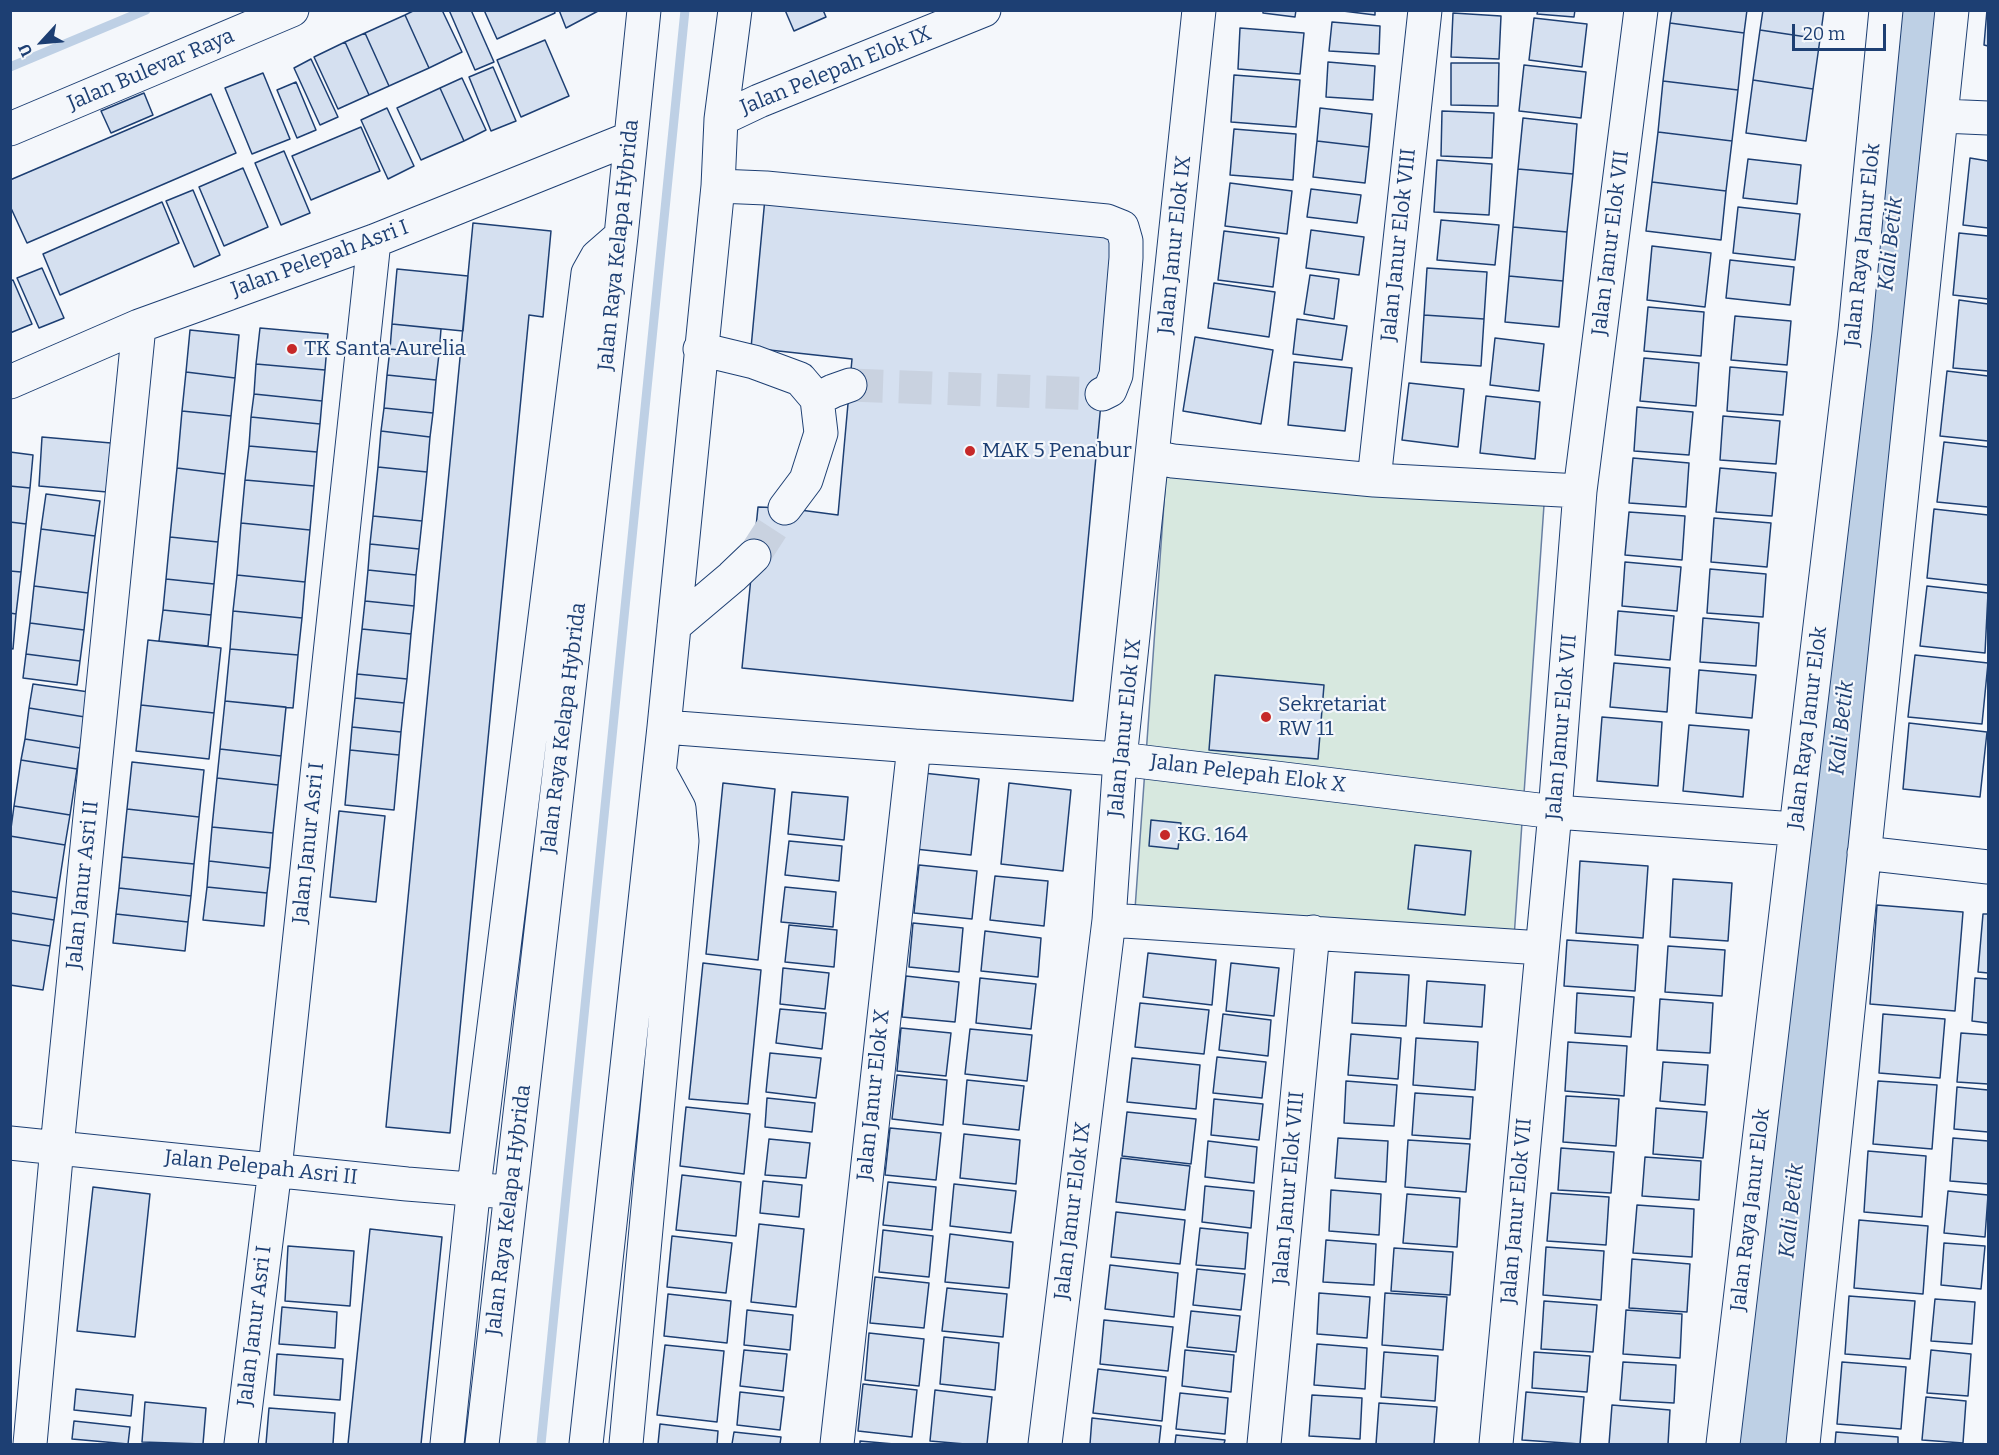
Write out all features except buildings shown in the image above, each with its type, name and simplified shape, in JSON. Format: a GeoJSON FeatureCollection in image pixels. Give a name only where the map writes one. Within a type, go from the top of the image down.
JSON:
{"type":"FeatureCollection","features":[{"type":"Feature","properties":{"kind":"street","name":"Jalan Bulevar Raya"},"geometry":{"type":"LineString","coordinates":[[10,129],[292,10]]}},
{"type":"Feature","properties":{"kind":"street","name":"Jalan Raya Kelapa Hybrida"},"geometry":{"type":"LineString","coordinates":[[482,1444],[621,236],[644,10]]}},
{"type":"Feature","properties":{"kind":"street"},"geometry":{"type":"LineString","coordinates":[[586,1444],[660,773],[700,349],[718,186],[722,119],[735,10]]}},
{"type":"Feature","properties":{"kind":"street","name":"Jalan Pelepah Elok IX"},"geometry":{"type":"LineString","coordinates":[[722,119],[759,101],[984,10]]}},
{"type":"Feature","properties":{"kind":"street","name":"Jalan Janur Elok IX"},"geometry":{"type":"LineString","coordinates":[[1045,1444],[1109,920],[1120,759],[1154,457],[1199,10]]}},
{"type":"Feature","properties":{"kind":"street","name":"Jalan Janur Elok VIII"},"geometry":{"type":"LineString","coordinates":[[1374,480],[1425,10]]}},
{"type":"Feature","properties":{"kind":"street","name":"Jalan Janur Elok VII"},"geometry":{"type":"LineString","coordinates":[[1496,1444],[1555,812],[1580,491],[1641,10]]}},
{"type":"Feature","properties":{"kind":"street","name":"Jalan Raya Janur Elok"},"geometry":{"type":"LineString","coordinates":[[1723,1444],[1855,331],[1886,10]]}},
{"type":"Feature","properties":{"kind":"street"},"geometry":{"type":"LineString","coordinates":[[1803,1444],[1952,10]]}},
{"type":"Feature","properties":{"kind":"street"},"geometry":{"type":"LineString","coordinates":[[1942,116],[1989,118]]}},
{"type":"Feature","properties":{"kind":"street","name":"Jalan Pelepah Asri I"},"geometry":{"type":"LineString","coordinates":[[10,382],[139,326],[374,241],[631,138]]}},
{"type":"Feature","properties":{"kind":"street"},"geometry":{"type":"LineString","coordinates":[[718,186],[766,188],[1107,221],[1122,227],[1126,241],[1126,258],[1116,375],[1110,390],[1102,394]]}},
{"type":"Feature","properties":{"kind":"street"},"geometry":{"type":"LineString","coordinates":[[447,1444],[474,1189],[588,273],[597,256],[621,236]]}},
{"type":"Feature","properties":{"kind":"street","name":"Jalan Janur Asri I"},"geometry":{"type":"LineString","coordinates":[[241,1444],[275,1169],[374,241]]}},
{"type":"Feature","properties":{"kind":"street","name":"Jalan Janur Asri II"},"geometry":{"type":"LineString","coordinates":[[30,1444],[57,1147],[139,326]]}},
{"type":"Feature","properties":{"kind":"street"},"geometry":{"type":"LineString","coordinates":[[700,349],[754,362],[800,379],[817,399],[821,433],[806,480],[785,508]]}},
{"type":"Feature","properties":{"kind":"street"},"geometry":{"type":"LineString","coordinates":[[817,399],[832,391],[850,386]]}},
{"type":"Feature","properties":{"kind":"street"},"geometry":{"type":"LineString","coordinates":[[1154,457],[1173,461],[1374,480],[1580,491]]}},
{"type":"Feature","properties":{"kind":"street"},"geometry":{"type":"LineString","coordinates":[[674,626],[732,577],[754,555]]}},
{"type":"Feature","properties":{"kind":"street","name":"Jalan Pelepah Elok X"},"geometry":{"type":"LineString","coordinates":[[664,727],[1120,759],[1555,812],[1795,829]]}},
{"type":"Feature","properties":{"kind":"street","name":"Jalan Janur Elok X"},"geometry":{"type":"LineString","coordinates":[[837,1444],[914,746]]}},
{"type":"Feature","properties":{"kind":"street"},"geometry":{"type":"LineString","coordinates":[[626,1444],[682,841],[679,808],[660,773]]}},
{"type":"Feature","properties":{"kind":"street"},"geometry":{"type":"LineString","coordinates":[[1864,853],[1989,867]]}},
{"type":"Feature","properties":{"kind":"street"},"geometry":{"type":"LineString","coordinates":[[1109,920],[1542,948]]}},
{"type":"Feature","properties":{"kind":"street","name":"Jalan Janur Elok VIII"},"geometry":{"type":"LineString","coordinates":[[1264,1444],[1313,932]]}},
{"type":"Feature","properties":{"kind":"street","name":"Jalan Pelepah Asri II"},"geometry":{"type":"LineString","coordinates":[[10,1143],[511,1193]]}},
{"type":"Feature","properties":{"kind":"shaded area"},"geometry":{"type":"Polygon","coordinates":[[[1166,475],[1544,505],[1514,938],[1135,909],[1166,475]]]}},
{"type":"Feature","properties":{"kind":"waterway"},"geometry":{"type":"LineString","coordinates":[[10,67],[146,10]]}},
{"type":"Feature","properties":{"kind":"waterway"},"geometry":{"type":"LineString","coordinates":[[541,1444],[685,10]]}},
{"type":"Feature","properties":{"kind":"waterway","name":"Kali Betik"},"geometry":{"type":"LineString","coordinates":[[1768,1444],[1915,10]]}},
{"type":"Feature","properties":{"kind":"tunnel"},"geometry":{"type":"LineString","coordinates":[[850,385],[1102,394]]}},
{"type":"Feature","properties":{"kind":"tunnel"},"geometry":{"type":"LineString","coordinates":[[754,556],[785,508]]}},
{"type":"Feature","properties":{"kind":"place","name":"TK Santa Aurelia"},"geometry":{"type":"Point","coordinates":[292,349]}},
{"type":"Feature","properties":{"kind":"place","name":"MAK 5 Penabur"},"geometry":{"type":"Point","coordinates":[970,451]}},
{"type":"Feature","properties":{"kind":"place","name":"Sekretariat RW 11"},"geometry":{"type":"Point","coordinates":[1266,717]}},
{"type":"Feature","properties":{"kind":"place","name":"KG. 164"},"geometry":{"type":"Point","coordinates":[1165,835]}}]}
